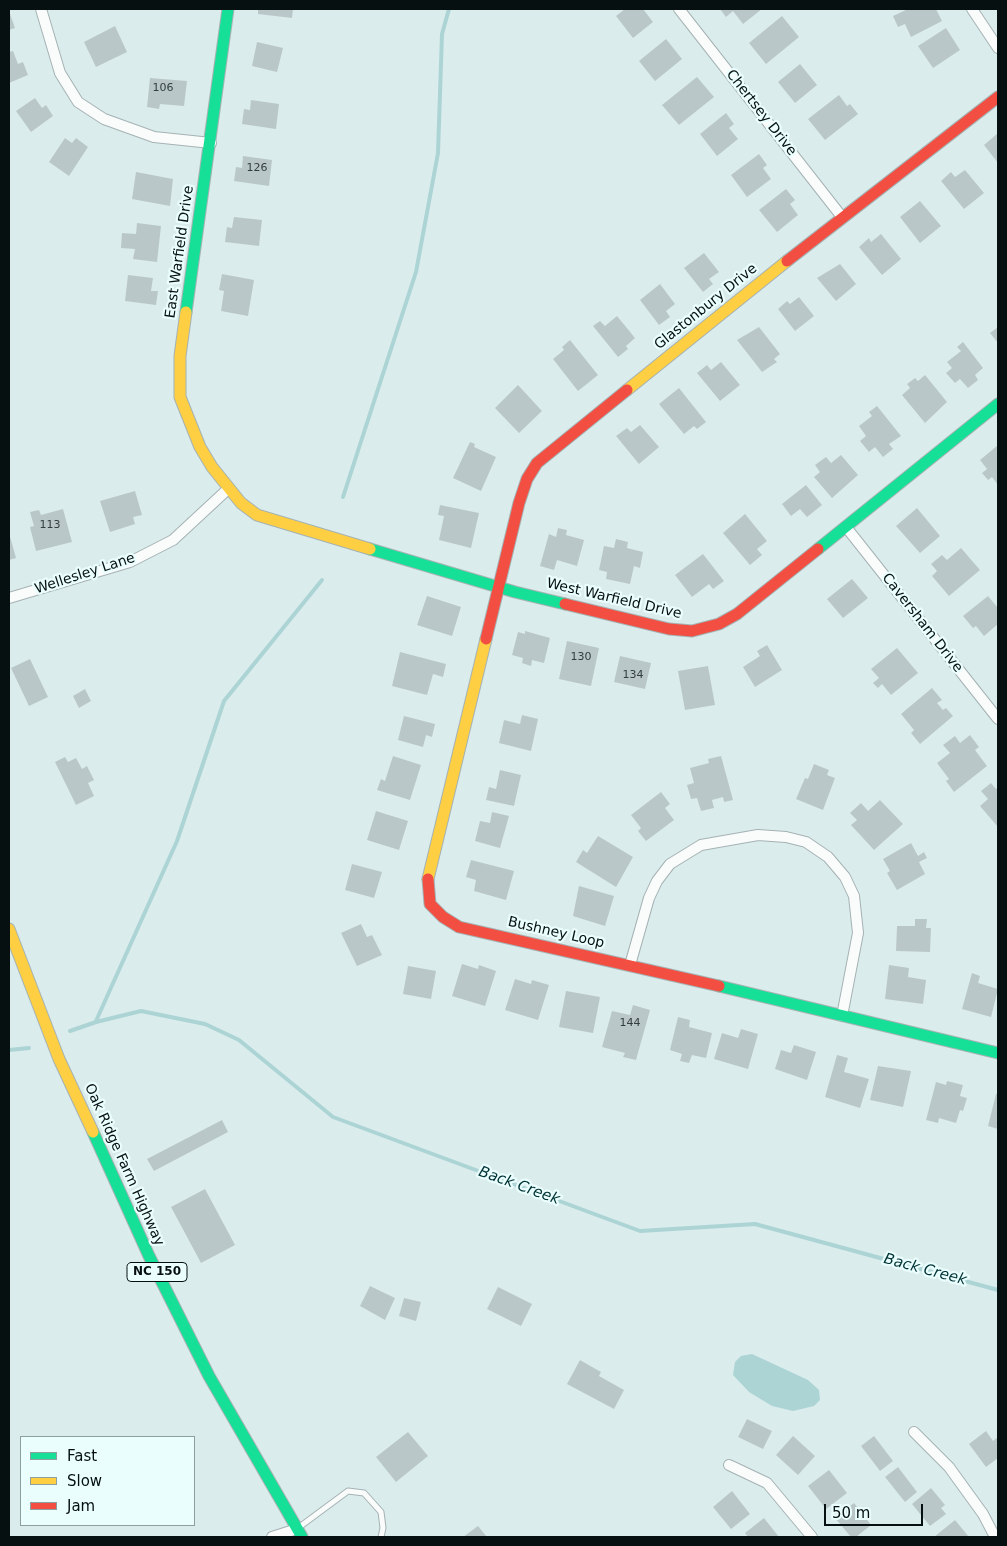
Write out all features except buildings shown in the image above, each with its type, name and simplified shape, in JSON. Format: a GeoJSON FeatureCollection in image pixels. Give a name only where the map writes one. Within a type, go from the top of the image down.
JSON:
{"type":"FeatureCollection","features":[{"type":"Feature","properties":{"kind":"street"},"geometry":{"type":"LineString","coordinates":[[41,9],[60,73],[78,102],[104,119],[154,138],[211,143]]}},
{"type":"Feature","properties":{"kind":"street","name":"East Warfield Drive"},"geometry":{"type":"LineString","coordinates":[[228,9],[211,143],[180,356],[180,397],[200,447],[228,489]]}},
{"type":"Feature","properties":{"kind":"street","name":"Chertsey Drive"},"geometry":{"type":"LineString","coordinates":[[680,9],[842,217]]}},
{"type":"Feature","properties":{"kind":"street"},"geometry":{"type":"LineString","coordinates":[[972,9],[998,48]]}},
{"type":"Feature","properties":{"kind":"street","name":"Glastonbury Drive"},"geometry":{"type":"LineString","coordinates":[[499,587],[519,503],[527,479],[537,463],[842,217],[998,96]]}},
{"type":"Feature","properties":{"kind":"street","name":"West Warfield Drive"},"geometry":{"type":"LineString","coordinates":[[228,489],[257,515],[499,587],[669,629],[692,631],[719,624],[737,614],[998,404]]}},
{"type":"Feature","properties":{"kind":"street","name":"Wellesley Lane"},"geometry":{"type":"LineString","coordinates":[[9,598],[130,562],[173,540],[228,489]]}},
{"type":"Feature","properties":{"kind":"street","name":"Caversham Drive"},"geometry":{"type":"LineString","coordinates":[[846,527],[998,719]]}},
{"type":"Feature","properties":{"kind":"street","name":"Bushney Loop"},"geometry":{"type":"LineString","coordinates":[[499,587],[427,882],[430,904],[443,917],[459,927],[630,965],[998,1053]]}},
{"type":"Feature","properties":{"kind":"street"},"geometry":{"type":"LineString","coordinates":[[630,965],[649,898],[657,881],[670,864],[701,845],[758,835],[786,836],[806,842],[828,858],[845,877],[854,896],[858,912],[858,933],[842,1016]]}},
{"type":"Feature","properties":{"kind":"street","name":"Oak Ridge Farm Highway"},"geometry":{"type":"LineString","coordinates":[[9,929],[59,1059],[149,1256],[209,1376],[300,1533]]}},
{"type":"Feature","properties":{"kind":"street"},"geometry":{"type":"LineString","coordinates":[[914,1432],[949,1468],[983,1514],[995,1537]]}},
{"type":"Feature","properties":{"kind":"street"},"geometry":{"type":"LineString","coordinates":[[729,1465],[767,1483],[812,1537]]}},
{"type":"Feature","properties":{"kind":"street"},"geometry":{"type":"LineString","coordinates":[[272,1537],[300,1533]]}},
{"type":"Feature","properties":{"kind":"lane"},"geometry":{"type":"LineString","coordinates":[[300,1533],[331,1502],[348,1491],[364,1493],[382,1512],[383,1528],[381,1537]]}},
{"type":"Feature","properties":{"kind":"water"},"geometry":{"type":"Polygon","coordinates":[[[752,1354],[808,1380],[819,1390],[820,1400],[814,1406],[793,1411],[772,1406],[749,1392],[733,1375],[735,1362],[741,1356],[752,1354]]]}},
{"type":"Feature","properties":{"kind":"waterway"},"geometry":{"type":"LineString","coordinates":[[343,497],[416,272],[438,153],[442,34],[449,9]]}},
{"type":"Feature","properties":{"kind":"waterway"},"geometry":{"type":"LineString","coordinates":[[96,1021],[177,841],[224,701],[322,580]]}},
{"type":"Feature","properties":{"kind":"waterway","name":"Back Creek"},"geometry":{"type":"LineString","coordinates":[[70,1031],[96,1022],[141,1011],[205,1024],[239,1040],[333,1117],[640,1231],[755,1224],[998,1290]]}},
{"type":"Feature","properties":{"kind":"waterway","name":"Back Creek"},"geometry":{"type":"LineString","coordinates":[[9,1050],[29,1048]]}},
{"type":"Feature","properties":{"kind":"traffic: fast"},"geometry":{"type":"LineString","coordinates":[[186,312],[228,9]]}},
{"type":"Feature","properties":{"kind":"traffic: fast"},"geometry":{"type":"LineString","coordinates":[[818,549],[998,404]]}},
{"type":"Feature","properties":{"kind":"traffic: fast"},"geometry":{"type":"LineString","coordinates":[[370,549],[515,592],[565,604]]}},
{"type":"Feature","properties":{"kind":"traffic: fast"},"geometry":{"type":"LineString","coordinates":[[719,986],[998,1053]]}},
{"type":"Feature","properties":{"kind":"traffic: fast"},"geometry":{"type":"LineString","coordinates":[[93,1132],[149,1256],[209,1376],[302,1537]]}},
{"type":"Feature","properties":{"kind":"traffic: slow"},"geometry":{"type":"LineString","coordinates":[[627,390],[787,261]]}},
{"type":"Feature","properties":{"kind":"traffic: slow"},"geometry":{"type":"LineString","coordinates":[[186,312],[180,356],[180,397],[200,447],[212,467],[241,503],[257,515],[370,549]]}},
{"type":"Feature","properties":{"kind":"traffic: slow"},"geometry":{"type":"LineString","coordinates":[[428,879],[486,639]]}},
{"type":"Feature","properties":{"kind":"traffic: slow"},"geometry":{"type":"LineString","coordinates":[[9,929],[59,1059],[93,1132]]}},
{"type":"Feature","properties":{"kind":"traffic: jam"},"geometry":{"type":"LineString","coordinates":[[787,261],[998,97]]}},
{"type":"Feature","properties":{"kind":"traffic: jam"},"geometry":{"type":"LineString","coordinates":[[486,639],[519,503],[527,479],[537,463],[627,390]]}},
{"type":"Feature","properties":{"kind":"traffic: jam"},"geometry":{"type":"LineString","coordinates":[[565,604],[669,629],[692,631],[719,624],[737,614],[818,549]]}},
{"type":"Feature","properties":{"kind":"traffic: jam"},"geometry":{"type":"LineString","coordinates":[[428,879],[430,904],[443,917],[459,927],[719,986]]}}]}
